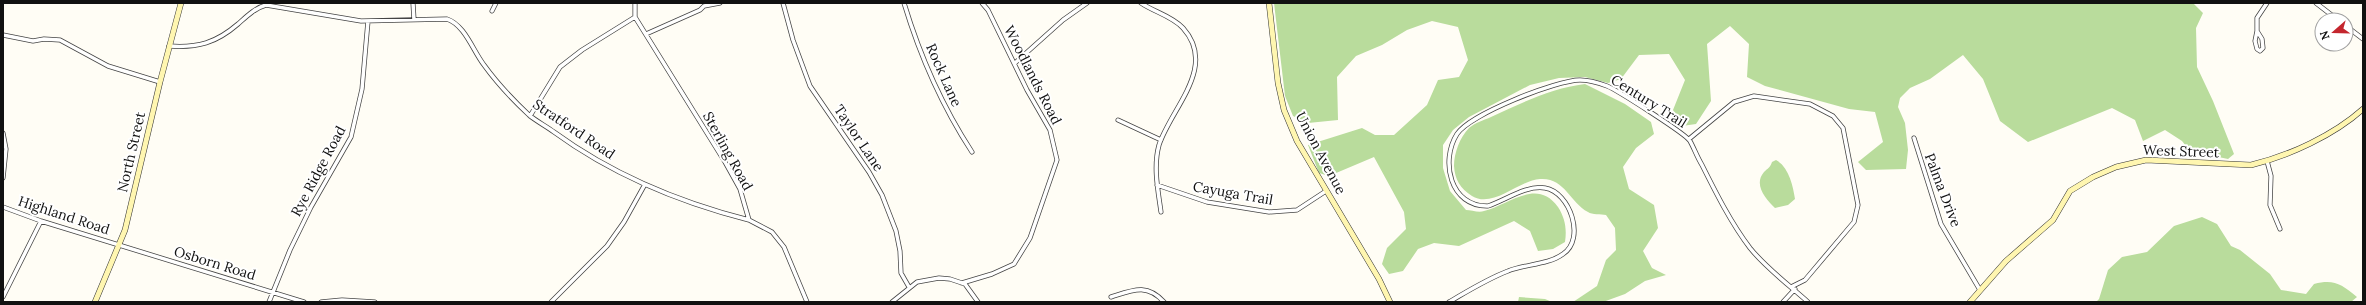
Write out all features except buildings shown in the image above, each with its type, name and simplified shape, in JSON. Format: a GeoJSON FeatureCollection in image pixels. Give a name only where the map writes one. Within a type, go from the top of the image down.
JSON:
{"type":"FeatureCollection","features":[{"type":"Feature","properties":{"kind":"street","name":"North Street"},"geometry":{"type":"LineString","coordinates":[[95,302],[125,230],[160,82],[181,3]]}},
{"type":"Feature","properties":{"kind":"street"},"geometry":{"type":"LineString","coordinates":[[413,3],[414,20]]}},
{"type":"Feature","properties":{"kind":"street"},"geometry":{"type":"LineString","coordinates":[[492,11],[496,3]]}},
{"type":"Feature","properties":{"kind":"street"},"geometry":{"type":"LineString","coordinates":[[530,116],[560,67],[582,50],[635,17],[635,3]]}},
{"type":"Feature","properties":{"kind":"street"},"geometry":{"type":"LineString","coordinates":[[646,34],[700,10],[704,6],[720,3]]}},
{"type":"Feature","properties":{"kind":"street","name":"Taylor Lane"},"geometry":{"type":"LineString","coordinates":[[783,3],[793,40],[804,65],[810,86],[869,172],[882,195],[896,231],[902,273],[909,287]]}},
{"type":"Feature","properties":{"kind":"street","name":"Rock Lane"},"geometry":{"type":"LineString","coordinates":[[904,3],[913,33],[932,80],[972,152]]}},
{"type":"Feature","properties":{"kind":"street","name":"Woodlands Road"},"geometry":{"type":"LineString","coordinates":[[962,283],[992,274],[1014,264],[1030,238],[1057,160],[1050,130],[1027,90],[1015,62],[988,10],[982,3]]}},
{"type":"Feature","properties":{"kind":"street"},"geometry":{"type":"LineString","coordinates":[[1015,62],[1063,20],[1087,3]]}},
{"type":"Feature","properties":{"kind":"street"},"geometry":{"type":"LineString","coordinates":[[1141,3],[1150,9],[1172,18],[1184,28],[1194,50],[1196,60],[1193,79],[1161,140],[1156,169],[1161,212]]}},
{"type":"Feature","properties":{"kind":"street","name":"Union Avenue"},"geometry":{"type":"LineString","coordinates":[[1269,3],[1278,83],[1284,110],[1297,141],[1379,279],[1390,302]]}},
{"type":"Feature","properties":{"kind":"street"},"geometry":{"type":"LineString","coordinates":[[2257,31],[2264,43],[2263,48],[2260,51],[2257,49],[2255,41],[2257,18],[2267,3]]}},
{"type":"Feature","properties":{"kind":"street"},"geometry":{"type":"LineString","coordinates":[[2316,3],[2328,12]]}},
{"type":"Feature","properties":{"kind":"street","name":"Stratford Road"},"geometry":{"type":"LineString","coordinates":[[169,46],[202,45],[233,28],[258,7],[266,5],[368,22],[447,19],[456,24],[484,65],[530,116],[577,149],[644,186],[712,211],[749,220]]}},
{"type":"Feature","properties":{"kind":"street","name":"Sterling Road"},"geometry":{"type":"LineString","coordinates":[[635,17],[725,162],[740,189],[749,220]]}},
{"type":"Feature","properties":{"kind":"street","name":"Rye Ridge Road"},"geometry":{"type":"LineString","coordinates":[[269,302],[290,250],[308,213],[351,137],[362,89],[368,22]]}},
{"type":"Feature","properties":{"kind":"street"},"geometry":{"type":"LineString","coordinates":[[2354,32],[2363,39]]}},
{"type":"Feature","properties":{"kind":"street"},"geometry":{"type":"LineString","coordinates":[[3,35],[33,41],[44,39],[60,40],[108,66],[160,82]]}},
{"type":"Feature","properties":{"kind":"street","name":"Century Trail"},"geometry":{"type":"LineString","coordinates":[[1449,302],[1508,271],[1555,258],[1564,254],[1573,239],[1574,232],[1569,208],[1558,195],[1547,188],[1529,189],[1496,203],[1481,206],[1467,200],[1456,190],[1450,177],[1449,156],[1457,134],[1468,124],[1534,91],[1580,80],[1608,87],[1689,139],[1735,226],[1751,249],[1808,302]]}},
{"type":"Feature","properties":{"kind":"street"},"geometry":{"type":"LineString","coordinates":[[1689,139],[1734,102],[1754,96],[1810,104],[1825,110],[1839,122],[1843,128],[1848,146],[1857,212],[1854,222],[1846,234],[1801,282],[1792,288],[1783,302]]}},
{"type":"Feature","properties":{"kind":"street","name":"West Street"},"geometry":{"type":"LineString","coordinates":[[1970,302],[2006,261],[2053,220],[2070,191],[2093,177],[2116,167],[2146,160],[2251,165],[2267,161],[2318,138],[2363,108]]}},
{"type":"Feature","properties":{"kind":"street"},"geometry":{"type":"LineString","coordinates":[[1118,120],[1161,140]]}},
{"type":"Feature","properties":{"kind":"street"},"geometry":{"type":"LineString","coordinates":[[3,133],[6,149],[3,178]]}},
{"type":"Feature","properties":{"kind":"street","name":"Palma Drive"},"geometry":{"type":"LineString","coordinates":[[1914,138],[1941,224],[1980,290]]}},
{"type":"Feature","properties":{"kind":"street"},"geometry":{"type":"LineString","coordinates":[[2267,161],[2271,176],[2270,205],[2280,229]]}},
{"type":"Feature","properties":{"kind":"street","name":"Cayuga Trail"},"geometry":{"type":"LineString","coordinates":[[1157,185],[1207,202],[1269,212],[1297,210],[1326,191]]}},
{"type":"Feature","properties":{"kind":"street"},"geometry":{"type":"LineString","coordinates":[[551,302],[607,246],[624,222],[644,186]]}},
{"type":"Feature","properties":{"kind":"street","name":"Highland Road"},"geometry":{"type":"LineString","coordinates":[[3,207],[41,221],[119,245]]}},
{"type":"Feature","properties":{"kind":"street"},"geometry":{"type":"LineString","coordinates":[[749,220],[772,232],[784,248],[808,302]]}},
{"type":"Feature","properties":{"kind":"street"},"geometry":{"type":"LineString","coordinates":[[3,297],[41,221]]}},
{"type":"Feature","properties":{"kind":"street","name":"Osborn Road"},"geometry":{"type":"LineString","coordinates":[[119,245],[304,302]]}},
{"type":"Feature","properties":{"kind":"street"},"geometry":{"type":"LineString","coordinates":[[892,302],[909,287],[921,280],[935,278],[950,279],[962,283],[978,302]]}},
{"type":"Feature","properties":{"kind":"street"},"geometry":{"type":"LineString","coordinates":[[1111,297],[1147,289],[1156,293],[1164,302]]}},
{"type":"Feature","properties":{"kind":"street"},"geometry":{"type":"LineString","coordinates":[[321,302],[356,300],[375,302]]}},
{"type":"Feature","properties":{"kind":"green space"},"geometry":{"type":"Polygon","coordinates":[[[1274,3],[2193,3],[2203,13],[2196,28],[2197,67],[2213,101],[2234,154],[2228,159],[2190,151],[2182,141],[2165,130],[2143,141],[2135,120],[2112,108],[2028,142],[2000,121],[1983,79],[1963,55],[1930,79],[1910,88],[1900,98],[1898,107],[1905,123],[1908,150],[1906,169],[1866,170],[1858,162],[1883,142],[1875,112],[1849,109],[1765,86],[1747,77],[1749,44],[1730,26],[1707,44],[1711,101],[1696,124],[1682,126],[1673,110],[1685,80],[1669,54],[1639,55],[1621,79],[1608,83],[1585,77],[1559,78],[1530,85],[1469,117],[1453,130],[1443,145],[1443,168],[1450,191],[1466,210],[1480,212],[1523,196],[1541,194],[1550,199],[1558,207],[1562,215],[1566,233],[1565,242],[1553,249],[1538,251],[1530,231],[1514,221],[1459,246],[1434,243],[1418,249],[1403,271],[1389,274],[1382,264],[1387,248],[1406,229],[1404,212],[1374,157],[1329,176],[1319,173],[1308,145],[1362,128],[1375,135],[1394,135],[1427,105],[1438,80],[1459,77],[1468,60],[1458,27],[1432,21],[1407,30],[1382,45],[1356,56],[1337,77],[1338,120],[1308,123],[1293,116],[1285,96],[1274,3]]]}},
{"type":"Feature","properties":{"kind":"green space"},"geometry":{"type":"Polygon","coordinates":[[[1585,84],[1625,104],[1651,122],[1654,134],[1636,148],[1623,167],[1629,189],[1654,205],[1658,228],[1643,251],[1652,268],[1666,275],[1645,281],[1625,294],[1603,302],[1573,302],[1597,286],[1606,260],[1616,250],[1615,228],[1606,215],[1588,212],[1582,208],[1561,186],[1548,179],[1540,179],[1523,184],[1497,197],[1480,199],[1472,196],[1461,187],[1457,180],[1454,166],[1458,146],[1463,136],[1471,126],[1525,101],[1561,89],[1585,84]]]}},
{"type":"Feature","properties":{"kind":"green space"},"geometry":{"type":"Polygon","coordinates":[[[1776,160],[1787,172],[1792,183],[1795,199],[1788,205],[1775,208],[1762,192],[1760,182],[1764,172],[1770,167],[1772,162],[1776,160]]]}},
{"type":"Feature","properties":{"kind":"green space"},"geometry":{"type":"Polygon","coordinates":[[[2202,217],[2217,224],[2231,246],[2240,250],[2270,274],[2281,290],[2306,294],[2314,284],[2332,282],[2342,286],[2357,297],[2351,302],[2096,302],[2099,299],[2108,270],[2122,257],[2147,252],[2174,226],[2202,217]]]}},
{"type":"Feature","properties":{"kind":"green space"},"geometry":{"type":"Polygon","coordinates":[[[1519,297],[1545,299],[1552,302],[1518,302],[1519,297]]]}}]}
